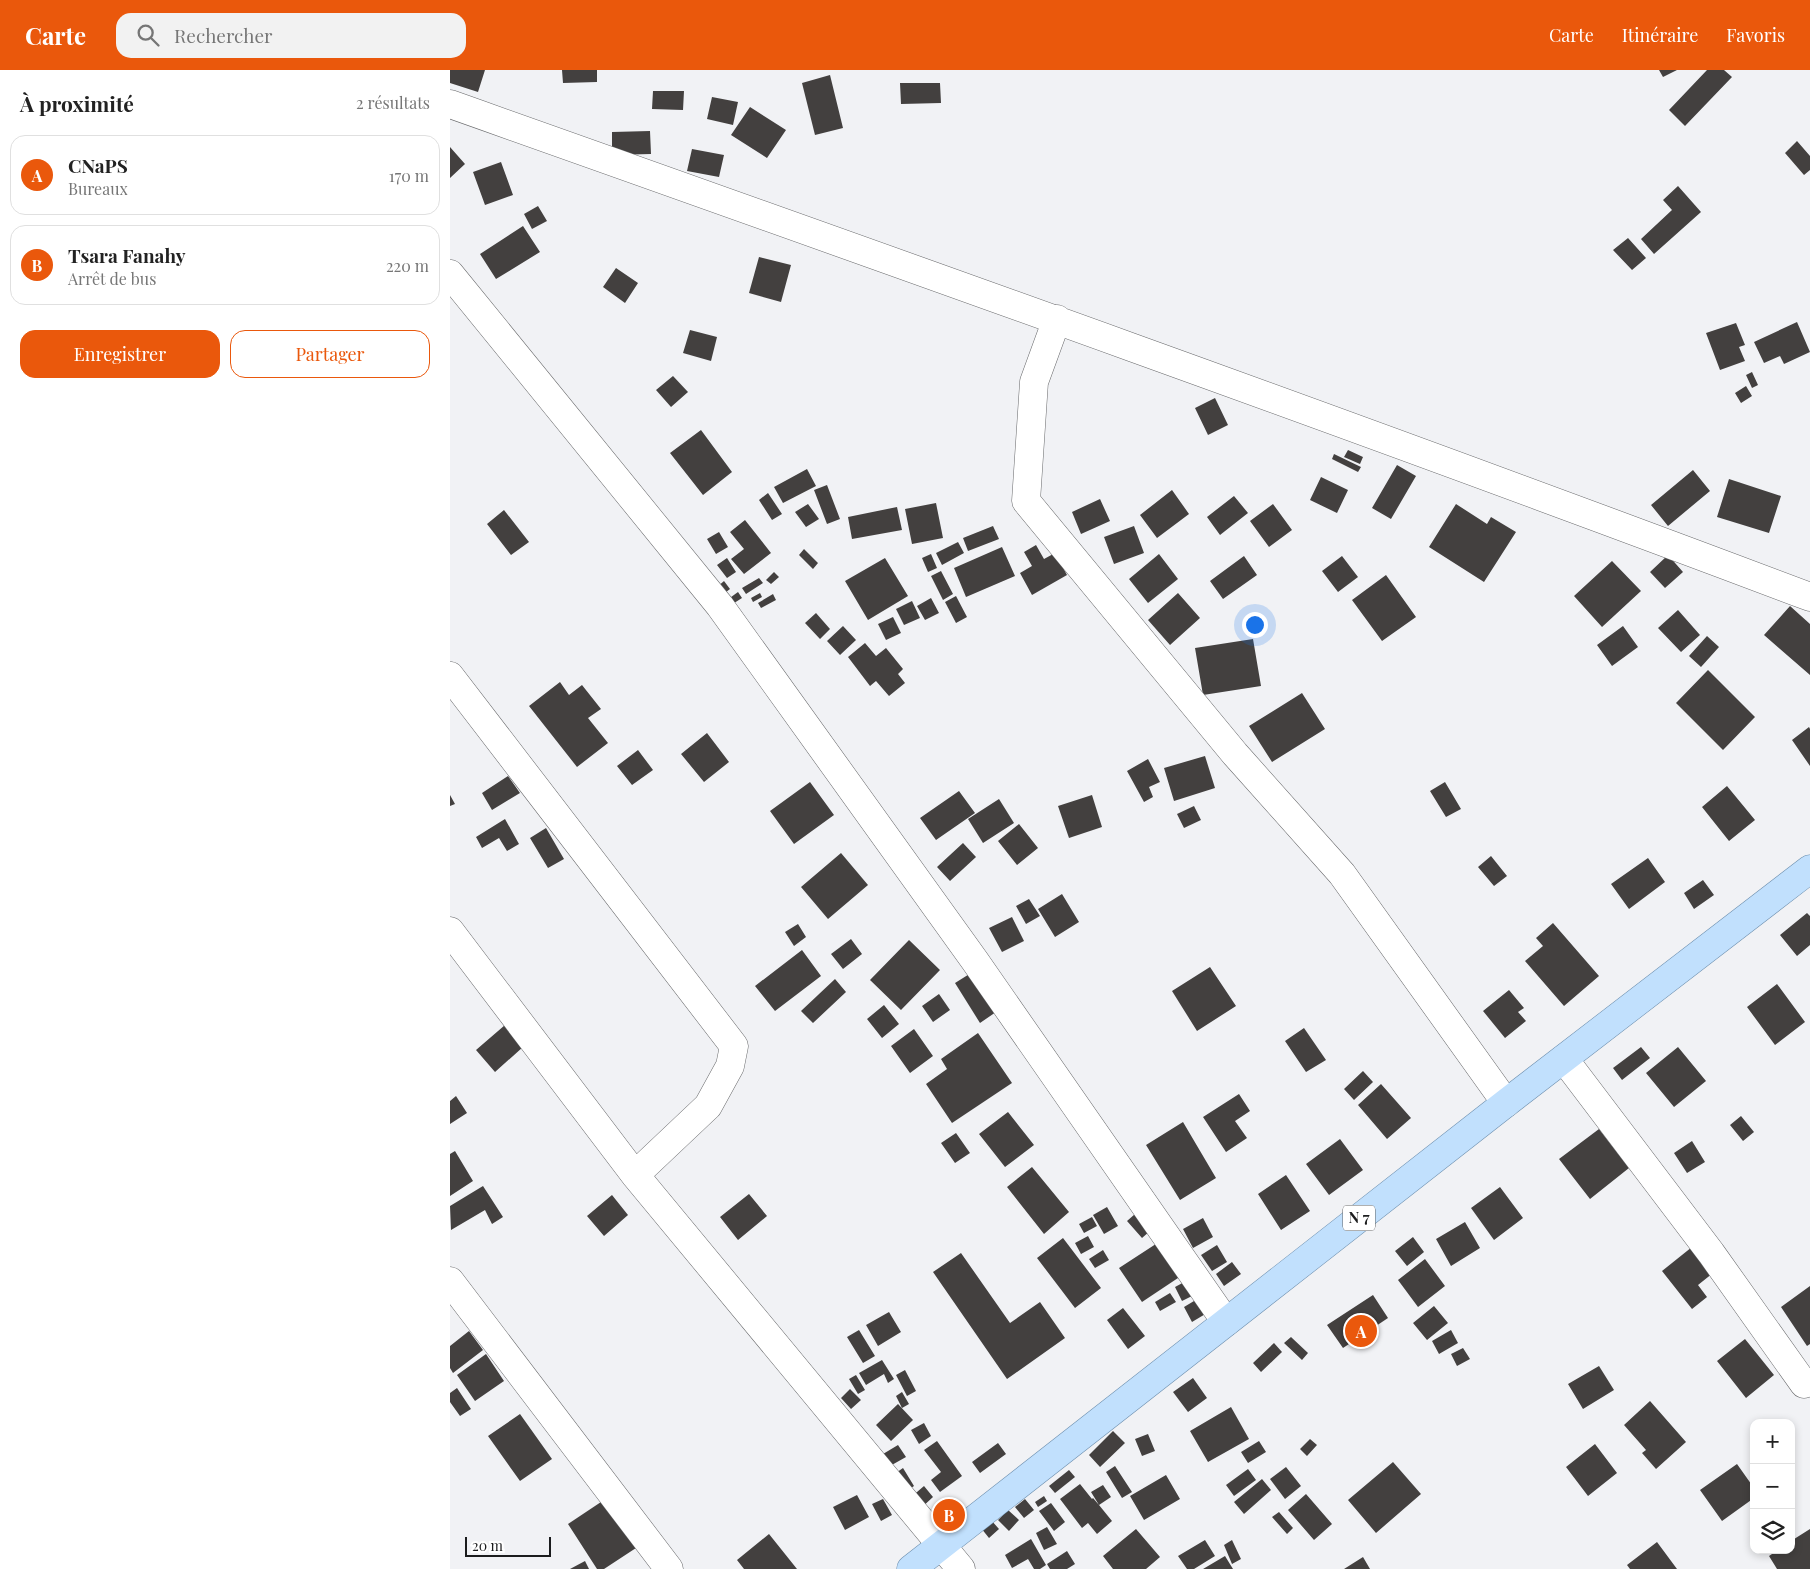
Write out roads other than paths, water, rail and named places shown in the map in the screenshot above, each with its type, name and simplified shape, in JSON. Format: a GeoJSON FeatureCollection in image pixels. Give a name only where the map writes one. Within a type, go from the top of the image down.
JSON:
{"type":"FeatureCollection","features":[{"type":"Feature","properties":{"kind":"main road","name":"N 7"},"geometry":{"type":"LineString","coordinates":[[910,1569],[1810,869]]}},
{"type":"Feature","properties":{"kind":"street"},"geometry":{"type":"LineString","coordinates":[[450,104],[1057,320],[1810,597]]}},
{"type":"Feature","properties":{"kind":"street"},"geometry":{"type":"LineString","coordinates":[[450,274],[720,606],[975,961],[1226,1322]]}},
{"type":"Feature","properties":{"kind":"street"},"geometry":{"type":"LineString","coordinates":[[1057,320],[1034,382],[1026,501],[1234,754],[1342,874],[1506,1104]]}},
{"type":"Feature","properties":{"kind":"street"},"geometry":{"type":"LineString","coordinates":[[450,676],[734,1046],[730,1066],[708,1106],[635,1175]]}},
{"type":"Feature","properties":{"kind":"street"},"geometry":{"type":"LineString","coordinates":[[450,931],[635,1175],[961,1569]]}},
{"type":"Feature","properties":{"kind":"street"},"geometry":{"type":"LineString","coordinates":[[1564,1059],[1711,1253],[1804,1384],[1810,1382]]}},
{"type":"Feature","properties":{"kind":"street"},"geometry":{"type":"LineString","coordinates":[[450,1281],[669,1569]]}},
{"type":"Feature","properties":{"kind":"place","name":"CNaPS"},"geometry":{"type":"Point","coordinates":[1361,1331]}},
{"type":"Feature","properties":{"kind":"place","name":"Tsara Fanahy"},"geometry":{"type":"Point","coordinates":[949,1515]}}]}
